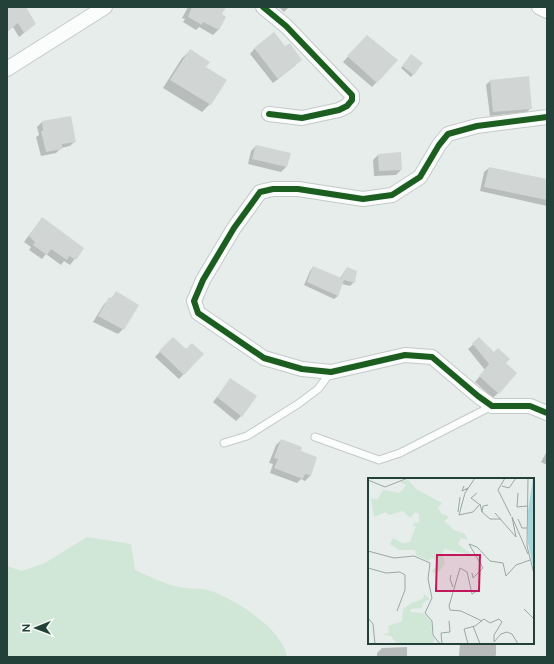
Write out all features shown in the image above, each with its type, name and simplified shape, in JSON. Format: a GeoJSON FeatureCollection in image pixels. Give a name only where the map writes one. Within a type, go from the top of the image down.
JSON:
{"type":"FeatureCollection","features":[{"type":"Feature","properties":{"kind":"street"},"geometry":{"type":"LineString","coordinates":[[7,69],[105,7]]}},
{"type":"Feature","properties":{"kind":"street"},"geometry":{"type":"LineString","coordinates":[[263,7],[286,26],[352,96],[352,100],[347,106],[339,110],[302,118],[269,114]]}},
{"type":"Feature","properties":{"kind":"street"},"geometry":{"type":"LineString","coordinates":[[539,7],[547,12]]}},
{"type":"Feature","properties":{"kind":"street"},"geometry":{"type":"LineString","coordinates":[[547,117],[477,126],[448,134],[439,145],[420,176],[392,194],[363,198],[298,189],[273,189],[260,192],[234,228],[203,280],[194,301],[198,314],[264,358],[302,369],[331,372],[405,355],[432,357],[492,406],[530,406],[547,413]]}},
{"type":"Feature","properties":{"kind":"lane"},"geometry":{"type":"LineString","coordinates":[[224,444],[247,436],[298,404],[318,389],[331,372]]}},
{"type":"Feature","properties":{"kind":"lane"},"geometry":{"type":"LineString","coordinates":[[315,437],[379,460],[400,452],[492,406]]}},
{"type":"Feature","properties":{"kind":"green space"},"geometry":{"type":"Polygon","coordinates":[[[87,537],[131,544],[135,570],[178,587],[208,590],[219,594],[243,607],[256,616],[277,636],[284,646],[287,657],[7,657],[7,566],[22,571],[45,563],[87,537]]]}},
{"type":"Feature","properties":{"kind":"building"},"geometry":{"type":"Polygon","coordinates":[[[7,7],[26,7],[36,24],[24,33],[18,23],[7,32],[7,7]]]}},
{"type":"Feature","properties":{"kind":"building"},"geometry":{"type":"Polygon","coordinates":[[[192,7],[226,7],[222,14],[226,17],[219,30],[203,22],[202,25],[188,17],[192,7]]]}},
{"type":"Feature","properties":{"kind":"building"},"geometry":{"type":"Polygon","coordinates":[[[274,32],[285,46],[290,43],[302,60],[278,79],[254,48],[274,32]]]}},
{"type":"Feature","properties":{"kind":"building"},"geometry":{"type":"Polygon","coordinates":[[[367,35],[398,60],[377,83],[347,56],[367,35]]]}},
{"type":"Feature","properties":{"kind":"building"},"geometry":{"type":"Polygon","coordinates":[[[190,49],[210,62],[206,67],[227,80],[211,105],[170,80],[190,49]]]}},
{"type":"Feature","properties":{"kind":"building"},"geometry":{"type":"Polygon","coordinates":[[[411,54],[423,63],[414,75],[402,66],[411,54]]]}},
{"type":"Feature","properties":{"kind":"building"},"geometry":{"type":"Polygon","coordinates":[[[529,76],[532,109],[493,112],[490,80],[529,76]]]}},
{"type":"Feature","properties":{"kind":"building"},"geometry":{"type":"Polygon","coordinates":[[[71,116],[76,142],[62,144],[62,149],[46,152],[41,131],[43,131],[42,121],[71,116]]]}},
{"type":"Feature","properties":{"kind":"building"},"geometry":{"type":"Polygon","coordinates":[[[256,145],[291,153],[287,167],[252,159],[256,145]]]}},
{"type":"Feature","properties":{"kind":"building"},"geometry":{"type":"Polygon","coordinates":[[[401,152],[402,170],[379,171],[378,154],[401,152]]]}},
{"type":"Feature","properties":{"kind":"building"},"geometry":{"type":"Polygon","coordinates":[[[489,167],[547,179],[547,200],[484,187],[489,167]]]}},
{"type":"Feature","properties":{"kind":"building"},"geometry":{"type":"Polygon","coordinates":[[[42,217],[84,248],[76,260],[69,256],[67,260],[51,249],[47,255],[33,245],[35,242],[29,236],[42,217]]]}},
{"type":"Feature","properties":{"kind":"building"},"geometry":{"type":"Polygon","coordinates":[[[313,266],[341,278],[347,267],[357,271],[355,283],[344,280],[338,296],[307,282],[313,266]]]}},
{"type":"Feature","properties":{"kind":"building"},"geometry":{"type":"Polygon","coordinates":[[[116,291],[139,305],[124,330],[98,316],[109,297],[111,299],[116,291]]]}},
{"type":"Feature","properties":{"kind":"building"},"geometry":{"type":"Polygon","coordinates":[[[173,337],[186,349],[192,343],[204,354],[184,375],[159,351],[173,337]]]}},
{"type":"Feature","properties":{"kind":"building"},"geometry":{"type":"Polygon","coordinates":[[[479,337],[494,352],[498,348],[510,359],[506,363],[517,373],[499,394],[479,376],[489,364],[472,343],[479,337]]]}},
{"type":"Feature","properties":{"kind":"building"},"geometry":{"type":"Polygon","coordinates":[[[230,378],[257,396],[242,417],[217,397],[230,378]]]}},
{"type":"Feature","properties":{"kind":"building"},"geometry":{"type":"Polygon","coordinates":[[[281,439],[302,447],[301,451],[317,457],[311,476],[305,474],[303,479],[274,468],[278,459],[274,458],[281,439]]]}},
{"type":"Feature","properties":{"kind":"cycle path"},"geometry":{"type":"LineString","coordinates":[[263,7],[286,26],[352,95],[352,100],[347,106],[339,110],[302,118],[269,114]]}},
{"type":"Feature","properties":{"kind":"cycle path"},"geometry":{"type":"LineString","coordinates":[[547,117],[477,126],[448,134],[439,145],[420,177],[392,195],[363,199],[298,189],[273,189],[260,192],[234,228],[203,280],[194,301],[198,313],[264,358],[302,369],[331,372],[405,355],[432,357],[492,406],[530,406],[547,413]]}}]}
